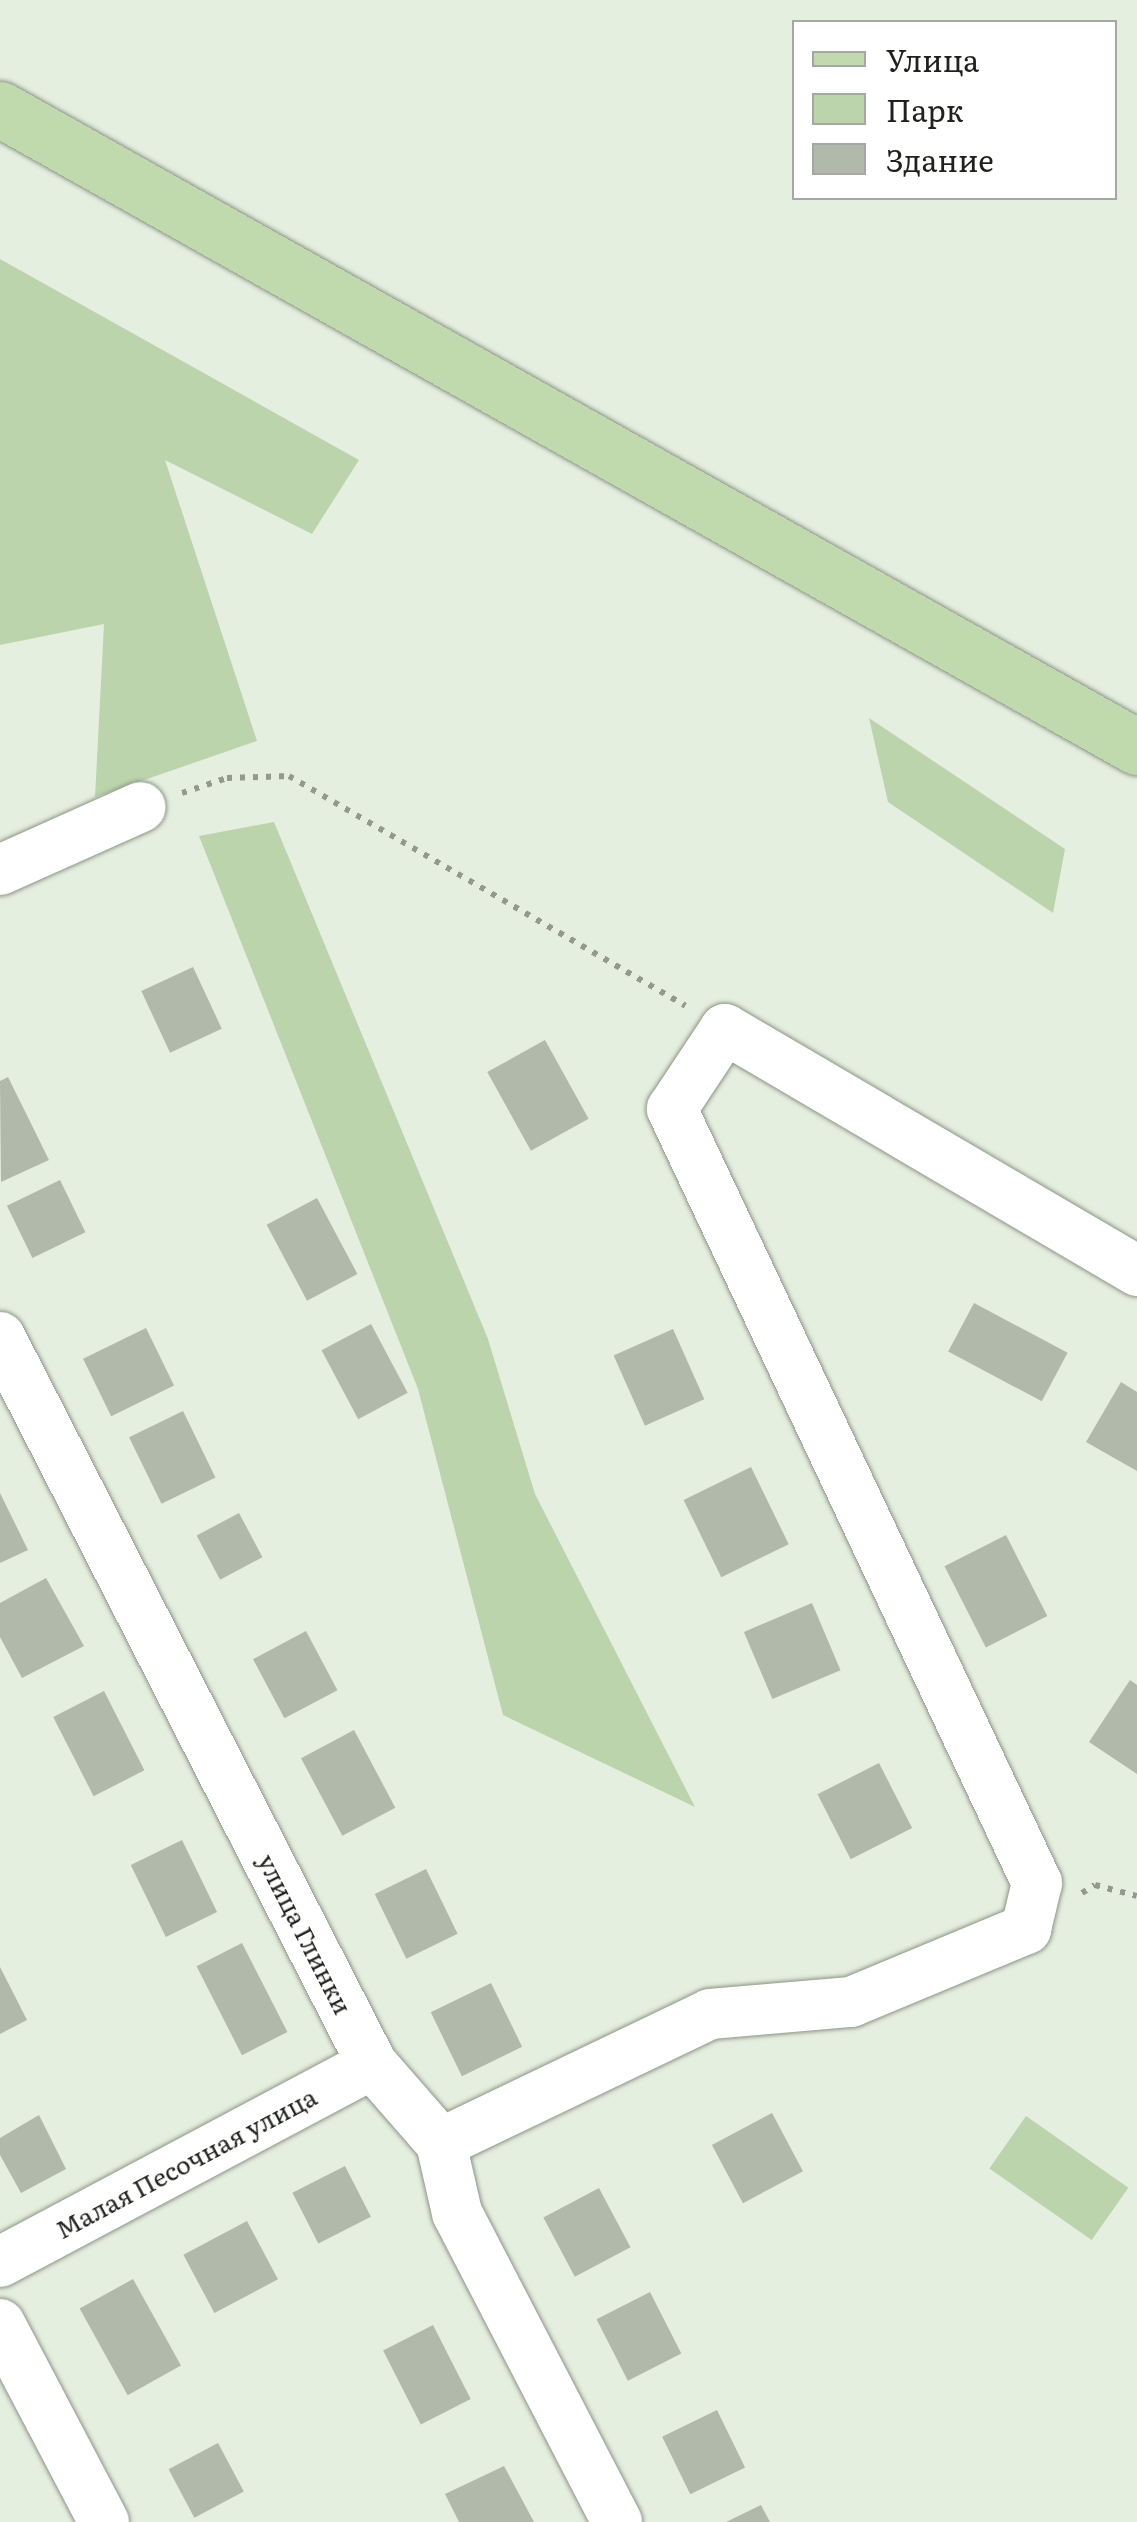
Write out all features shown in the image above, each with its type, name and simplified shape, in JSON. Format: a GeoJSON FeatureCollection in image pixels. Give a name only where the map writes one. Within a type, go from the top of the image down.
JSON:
{"type":"FeatureCollection","features":[{"type":"Feature","properties":{"kind":"main road"},"geometry":{"type":"LineString","coordinates":[[0,109],[1137,748]]}},
{"type":"Feature","properties":{"kind":"street"},"geometry":{"type":"LineString","coordinates":[[0,870],[141,807]]}},
{"type":"Feature","properties":{"kind":"street"},"geometry":{"type":"LineString","coordinates":[[441,2143],[710,2014],[851,2002],[1026,1929],[1038,1883],[672,1109],[725,1029],[1137,1272]]}},
{"type":"Feature","properties":{"kind":"street","name":"улица Глинки"},"geometry":{"type":"LineString","coordinates":[[0,1336],[372,2064],[441,2143],[457,2213],[617,2522]]}},
{"type":"Feature","properties":{"kind":"street","name":"Малая Песочная улица"},"geometry":{"type":"LineString","coordinates":[[0,2262],[372,2064]]}},
{"type":"Feature","properties":{"kind":"street"},"geometry":{"type":"LineString","coordinates":[[0,2324],[104,2522]]}},
{"type":"Feature","properties":{"kind":"path"},"geometry":{"type":"LineString","coordinates":[[141,807],[226,778],[289,776],[725,1029]]}},
{"type":"Feature","properties":{"kind":"green space"},"geometry":{"type":"Polygon","coordinates":[[[0,259],[359,460],[312,534],[165,460],[257,741],[95,797],[104,624],[0,645],[0,259]]]}},
{"type":"Feature","properties":{"kind":"green space"},"geometry":{"type":"Polygon","coordinates":[[[869,718],[1065,849],[1053,913],[888,802],[869,718]]]}},
{"type":"Feature","properties":{"kind":"green space"},"geometry":{"type":"Polygon","coordinates":[[[274,822],[488,1339],[535,1494],[695,1807],[503,1715],[418,1389],[199,836],[274,822]]]}},
{"type":"Feature","properties":{"kind":"green space"},"geometry":{"type":"Polygon","coordinates":[[[1026,2116],[1128,2188],[1092,2240],[989,2168],[1026,2116]]]}},
{"type":"Feature","properties":{"kind":"building"},"geometry":{"type":"Polygon","coordinates":[[[193,967],[222,1029],[170,1053],[141,991],[193,967]]]}},
{"type":"Feature","properties":{"kind":"building"},"geometry":{"type":"Polygon","coordinates":[[[545,1040],[589,1119],[531,1151],[487,1072],[545,1040]]]}},
{"type":"Feature","properties":{"kind":"building"},"geometry":{"type":"Polygon","coordinates":[[[8,1077],[49,1160],[1,1182],[0,1081],[8,1077]]]}},
{"type":"Feature","properties":{"kind":"building"},"geometry":{"type":"Polygon","coordinates":[[[60,1180],[85,1232],[32,1258],[7,1206],[60,1180]]]}},
{"type":"Feature","properties":{"kind":"building"},"geometry":{"type":"Polygon","coordinates":[[[317,1198],[357,1274],[307,1301],[267,1225],[317,1198]]]}},
{"type":"Feature","properties":{"kind":"building"},"geometry":{"type":"Polygon","coordinates":[[[974,1303],[1068,1353],[1042,1401],[948,1352],[974,1303]]]}},
{"type":"Feature","properties":{"kind":"building"},"geometry":{"type":"Polygon","coordinates":[[[371,1324],[408,1393],[358,1419],[322,1350],[371,1324]]]}},
{"type":"Feature","properties":{"kind":"building"},"geometry":{"type":"Polygon","coordinates":[[[146,1328],[174,1386],[111,1416],[83,1359],[146,1328]]]}},
{"type":"Feature","properties":{"kind":"building"},"geometry":{"type":"Polygon","coordinates":[[[673,1329],[704,1399],[645,1426],[614,1355],[673,1329]]]}},
{"type":"Feature","properties":{"kind":"building"},"geometry":{"type":"Polygon","coordinates":[[[1121,1382],[1137,1392],[1137,1471],[1086,1442],[1121,1382]]]}},
{"type":"Feature","properties":{"kind":"building"},"geometry":{"type":"Polygon","coordinates":[[[183,1411],[215,1478],[162,1504],[129,1437],[183,1411]]]}},
{"type":"Feature","properties":{"kind":"building"},"geometry":{"type":"Polygon","coordinates":[[[751,1467],[789,1544],[721,1577],[684,1500],[751,1467]]]}},
{"type":"Feature","properties":{"kind":"building"},"geometry":{"type":"Polygon","coordinates":[[[0,1493],[28,1550],[0,1563],[0,1493]]]}},
{"type":"Feature","properties":{"kind":"building"},"geometry":{"type":"Polygon","coordinates":[[[239,1513],[262,1557],[220,1580],[197,1536],[239,1513]]]}},
{"type":"Feature","properties":{"kind":"building"},"geometry":{"type":"Polygon","coordinates":[[[1006,1535],[1047,1616],[986,1647],[945,1566],[1006,1535]]]}},
{"type":"Feature","properties":{"kind":"building"},"geometry":{"type":"Polygon","coordinates":[[[46,1578],[84,1646],[22,1678],[0,1637],[0,1603],[46,1578]]]}},
{"type":"Feature","properties":{"kind":"building"},"geometry":{"type":"Polygon","coordinates":[[[812,1603],[841,1670],[772,1699],[744,1632],[812,1603]]]}},
{"type":"Feature","properties":{"kind":"building"},"geometry":{"type":"Polygon","coordinates":[[[306,1631],[337,1690],[284,1718],[253,1659],[306,1631]]]}},
{"type":"Feature","properties":{"kind":"building"},"geometry":{"type":"Polygon","coordinates":[[[1130,1680],[1137,1685],[1137,1774],[1089,1742],[1130,1680]]]}},
{"type":"Feature","properties":{"kind":"building"},"geometry":{"type":"Polygon","coordinates":[[[104,1691],[144,1770],[94,1796],[53,1717],[104,1691]]]}},
{"type":"Feature","properties":{"kind":"building"},"geometry":{"type":"Polygon","coordinates":[[[354,1730],[395,1808],[342,1836],[301,1758],[354,1730]]]}},
{"type":"Feature","properties":{"kind":"building"},"geometry":{"type":"Polygon","coordinates":[[[879,1763],[912,1828],[851,1859],[818,1794],[879,1763]]]}},
{"type":"Feature","properties":{"kind":"building"},"geometry":{"type":"Polygon","coordinates":[[[182,1840],[217,1912],[166,1937],[131,1865],[182,1840]]]}},
{"type":"Feature","properties":{"kind":"building"},"geometry":{"type":"Polygon","coordinates":[[[426,1869],[458,1934],[406,1959],[375,1894],[426,1869]]]}},
{"type":"Feature","properties":{"kind":"building"},"geometry":{"type":"Polygon","coordinates":[[[242,1943],[287,2032],[242,2055],[197,1966],[242,1943]]]}},
{"type":"Feature","properties":{"kind":"building"},"geometry":{"type":"Polygon","coordinates":[[[0,1967],[27,2020],[0,2034],[0,1967]]]}},
{"type":"Feature","properties":{"kind":"building"},"geometry":{"type":"Polygon","coordinates":[[[491,1983],[522,2047],[462,2076],[431,2012],[491,1983]]]}},
{"type":"Feature","properties":{"kind":"building"},"geometry":{"type":"Polygon","coordinates":[[[772,2113],[803,2171],[743,2203],[712,2145],[772,2113]]]}},
{"type":"Feature","properties":{"kind":"building"},"geometry":{"type":"Polygon","coordinates":[[[39,2115],[66,2169],[21,2193],[0,2155],[0,2138],[39,2115]]]}},
{"type":"Feature","properties":{"kind":"building"},"geometry":{"type":"Polygon","coordinates":[[[345,2166],[371,2217],[318,2244],[292,2193],[345,2166]]]}},
{"type":"Feature","properties":{"kind":"building"},"geometry":{"type":"Polygon","coordinates":[[[599,2188],[630,2247],[575,2277],[543,2218],[599,2188]]]}},
{"type":"Feature","properties":{"kind":"building"},"geometry":{"type":"Polygon","coordinates":[[[247,2221],[278,2279],[214,2313],[183,2255],[247,2221]]]}},
{"type":"Feature","properties":{"kind":"building"},"geometry":{"type":"Polygon","coordinates":[[[133,2279],[181,2366],[128,2395],[80,2309],[133,2279]]]}},
{"type":"Feature","properties":{"kind":"building"},"geometry":{"type":"Polygon","coordinates":[[[650,2292],[681,2353],[628,2381],[597,2319],[650,2292]]]}},
{"type":"Feature","properties":{"kind":"building"},"geometry":{"type":"Polygon","coordinates":[[[433,2325],[471,2399],[421,2424],[383,2350],[433,2325]]]}},
{"type":"Feature","properties":{"kind":"building"},"geometry":{"type":"Polygon","coordinates":[[[717,2410],[745,2468],[690,2494],[662,2437],[717,2410]]]}},
{"type":"Feature","properties":{"kind":"building"},"geometry":{"type":"Polygon","coordinates":[[[218,2443],[244,2492],[194,2518],[169,2469],[218,2443]]]}},
{"type":"Feature","properties":{"kind":"building"},"geometry":{"type":"Polygon","coordinates":[[[504,2466],[534,2522],[459,2522],[445,2494],[504,2466]]]}},
{"type":"Feature","properties":{"kind":"building"},"geometry":{"type":"Polygon","coordinates":[[[761,2505],[770,2522],[726,2522],[761,2505]]]}}]}
